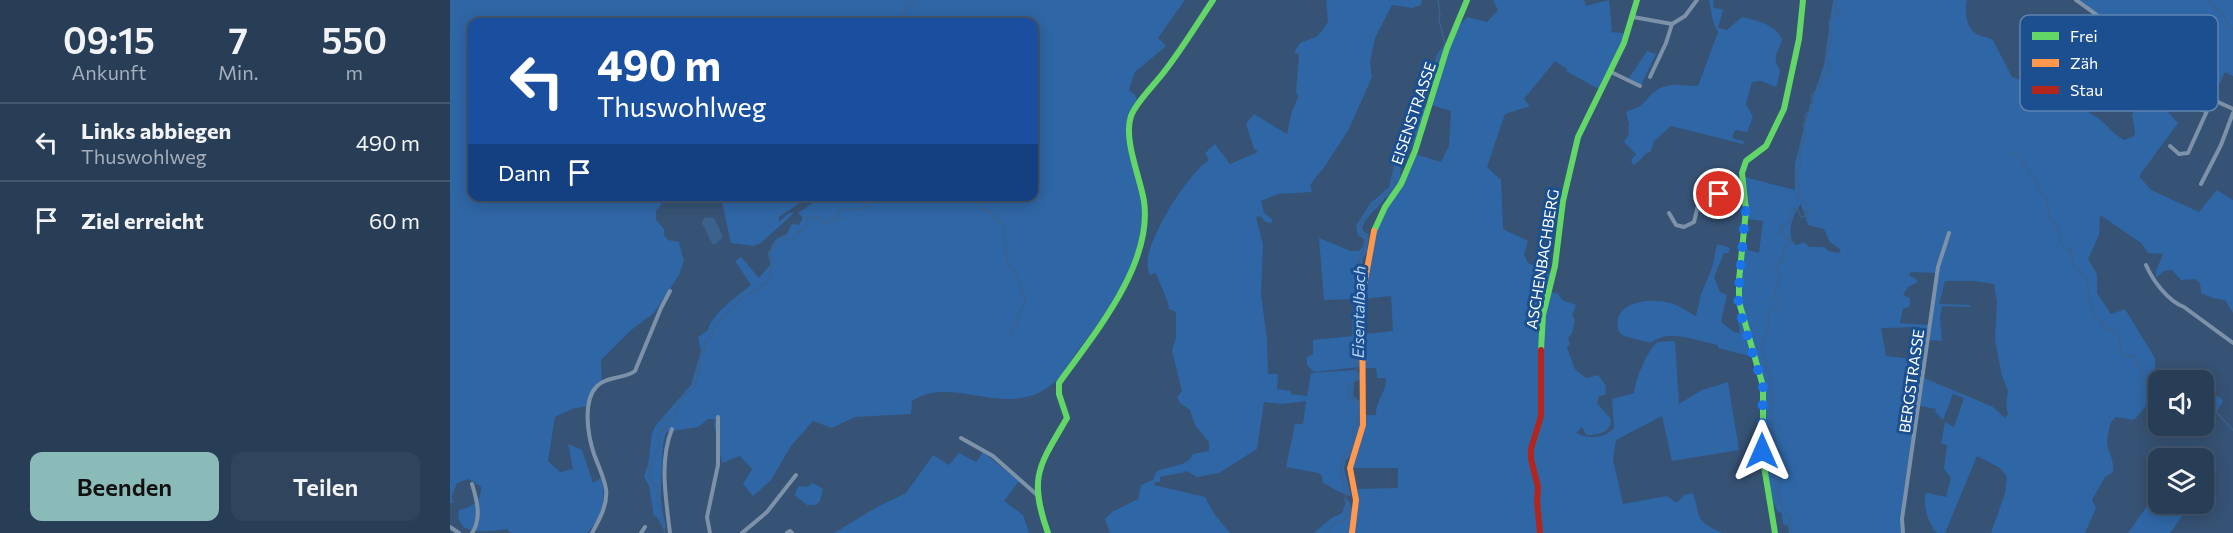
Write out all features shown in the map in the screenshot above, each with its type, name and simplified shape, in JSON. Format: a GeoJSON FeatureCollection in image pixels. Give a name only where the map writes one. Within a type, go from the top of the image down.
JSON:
{"type":"FeatureCollection","features":[{"type":"Feature","properties":{"kind":"street"},"geometry":{"type":"LineString","coordinates":[[1048,533],[1036,494],[1038,473],[1043,456],[1067,418],[1067,412],[1059,394],[1059,383],[1116,303],[1130,274],[1144,232],[1143,192],[1130,138],[1129,124],[1132,113],[1166,70],[1213,0]]}},
{"type":"Feature","properties":{"kind":"street","name":"EISENSTRASSE"},"geometry":{"type":"LineString","coordinates":[[1352,533],[1356,500],[1350,468],[1361,432],[1364,410],[1361,322],[1366,266],[1372,236],[1377,221],[1401,184],[1415,151],[1447,48],[1467,0]]}},
{"type":"Feature","properties":{"kind":"street","name":"ASCHENBACHBERG"},"geometry":{"type":"LineString","coordinates":[[1540,533],[1538,487],[1531,459],[1531,449],[1541,416],[1540,368],[1543,315],[1555,266],[1563,201],[1576,144],[1628,32],[1637,0]]}},
{"type":"Feature","properties":{"kind":"street"},"geometry":{"type":"LineString","coordinates":[[1650,77],[1672,24],[1688,13],[1697,0]]}},
{"type":"Feature","properties":{"kind":"street"},"geometry":{"type":"LineString","coordinates":[[1776,533],[1763,460],[1763,386],[1738,302],[1746,205],[1743,166],[1749,158],[1766,146],[1784,109],[1799,39],[1803,0]]}},
{"type":"Feature","properties":{"kind":"street"},"geometry":{"type":"LineString","coordinates":[[2076,0],[2095,15]]}},
{"type":"Feature","properties":{"kind":"street"},"geometry":{"type":"LineString","coordinates":[[1633,16],[1672,24]]}},
{"type":"Feature","properties":{"kind":"street"},"geometry":{"type":"LineString","coordinates":[[1611,72],[1638,85],[1633,92]]}},
{"type":"Feature","properties":{"kind":"street"},"geometry":{"type":"LineString","coordinates":[[2200,184],[2221,145],[2233,111],[2218,103]]}},
{"type":"Feature","properties":{"kind":"street"},"geometry":{"type":"LineString","coordinates":[[2169,146],[2179,154],[2188,153],[2207,111]]}},
{"type":"Feature","properties":{"kind":"street"},"geometry":{"type":"LineString","coordinates":[[1669,213],[1676,225],[1684,227],[1694,222],[1700,198],[1705,194],[1733,196],[1746,205]]}},
{"type":"Feature","properties":{"kind":"street","name":"BERGSTRASSE"},"geometry":{"type":"LineString","coordinates":[[1903,533],[1902,519],[1938,267],[1949,233]]}},
{"type":"Feature","properties":{"kind":"street"},"geometry":{"type":"LineString","coordinates":[[2146,265],[2154,279],[2177,304],[2233,343]]}},
{"type":"Feature","properties":{"kind":"street"},"geometry":{"type":"LineString","coordinates":[[592,533],[603,510],[606,492],[592,447],[588,416],[591,396],[596,387],[603,382],[635,371],[670,291]]}},
{"type":"Feature","properties":{"kind":"street"},"geometry":{"type":"LineString","coordinates":[[710,533],[707,517],[718,465],[718,417]]}},
{"type":"Feature","properties":{"kind":"street"},"geometry":{"type":"LineString","coordinates":[[670,533],[665,502],[665,456],[672,429]]}},
{"type":"Feature","properties":{"kind":"street"},"geometry":{"type":"LineString","coordinates":[[961,438],[993,456],[1036,494]]}},
{"type":"Feature","properties":{"kind":"street"},"geometry":{"type":"LineString","coordinates":[[742,533],[766,512],[796,475]]}},
{"type":"Feature","properties":{"kind":"street"},"geometry":{"type":"LineString","coordinates":[[472,484],[478,515],[476,528],[472,533]]}},
{"type":"Feature","properties":{"kind":"street"},"geometry":{"type":"LineString","coordinates":[[641,533],[645,526]]}},
{"type":"Feature","properties":{"kind":"street"},"geometry":{"type":"LineString","coordinates":[[450,527],[459,533]]}},
{"type":"Feature","properties":{"kind":"shaded area"},"geometry":{"type":"Polygon","coordinates":[[[450,0],[1185,0],[1158,38],[1166,46],[1135,72],[1129,90],[1135,95],[1137,101],[1131,110],[1127,129],[1141,197],[1141,228],[1138,246],[1116,296],[1058,379],[1037,393],[1019,398],[1000,399],[945,392],[928,394],[912,401],[911,414],[855,417],[832,428],[813,421],[791,446],[771,480],[753,496],[743,484],[752,469],[740,456],[722,463],[714,425],[715,419],[708,419],[698,427],[666,432],[661,488],[662,511],[666,526],[664,530],[657,517],[654,516],[649,486],[644,476],[648,465],[652,433],[656,425],[691,385],[701,351],[698,337],[708,330],[719,312],[751,285],[735,261],[741,257],[759,278],[770,265],[770,249],[774,242],[787,234],[792,224],[799,225],[803,218],[798,213],[816,201],[1038,201],[1038,18],[468,18],[468,201],[662,201],[656,211],[656,220],[664,229],[664,235],[668,240],[679,242],[684,261],[679,275],[654,313],[630,331],[601,360],[602,380],[595,385],[587,406],[572,409],[555,417],[548,461],[560,472],[573,469],[568,444],[582,450],[593,483],[601,478],[603,485],[600,514],[587,533],[511,533],[507,529],[475,531],[465,528],[458,518],[459,510],[475,503],[481,492],[481,487],[469,479],[457,483],[452,496],[453,503],[450,503],[450,0]]]}},
{"type":"Feature","properties":{"kind":"shaded area"},"geometry":{"type":"Polygon","coordinates":[[[1326,0],[1422,0],[1421,5],[1412,8],[1392,5],[1375,38],[1370,62],[1372,77],[1349,129],[1310,185],[1312,192],[1278,194],[1261,201],[1264,213],[1273,220],[1271,223],[1266,222],[1260,216],[1256,217],[1263,245],[1261,295],[1267,339],[1268,374],[1278,374],[1277,389],[1307,396],[1311,373],[1355,370],[1360,374],[1360,380],[1354,382],[1353,396],[1361,402],[1362,422],[1353,453],[1346,460],[1344,468],[1351,496],[1323,483],[1322,476],[1318,473],[1286,467],[1295,424],[1303,424],[1306,401],[1282,404],[1264,402],[1257,449],[1219,473],[1197,477],[1187,471],[1160,477],[1160,482],[1155,482],[1154,485],[1205,497],[1215,515],[1230,533],[1110,533],[1105,519],[1112,512],[1138,499],[1141,485],[1153,480],[1156,472],[1182,464],[1193,454],[1209,451],[1209,442],[1195,425],[1190,410],[1180,403],[1177,397],[1182,391],[1172,351],[1176,337],[1176,312],[1169,309],[1156,273],[1149,275],[1148,258],[1151,245],[1172,204],[1200,167],[1209,160],[1205,153],[1215,144],[1230,164],[1258,152],[1254,149],[1246,124],[1254,114],[1287,134],[1291,114],[1298,97],[1296,92],[1299,55],[1294,52],[1300,43],[1318,36],[1328,22],[1326,0]]]}},
{"type":"Feature","properties":{"kind":"shaded area"},"geometry":{"type":"Polygon","coordinates":[[[1493,0],[1584,0],[1586,6],[1609,0],[1612,30],[1610,32],[1626,35],[1600,90],[1566,71],[1567,69],[1555,61],[1524,99],[1530,106],[1505,114],[1487,167],[1501,180],[1503,229],[1528,241],[1524,255],[1528,263],[1551,273],[1547,292],[1557,293],[1562,300],[1576,305],[1572,315],[1575,320],[1572,333],[1568,338],[1570,344],[1567,348],[1575,369],[1586,378],[1598,375],[1606,386],[1605,395],[1599,396],[1597,403],[1611,419],[1609,427],[1599,434],[1586,435],[1582,427],[1576,433],[1586,436],[1596,437],[1614,428],[1612,399],[1634,393],[1642,366],[1658,342],[1675,341],[1679,404],[1702,390],[1728,382],[1739,450],[1672,461],[1662,416],[1616,440],[1613,460],[1623,504],[1667,496],[1678,502],[1684,495],[1693,493],[1702,521],[1722,533],[1353,533],[1355,489],[1398,488],[1398,468],[1351,468],[1364,415],[1376,415],[1386,383],[1386,378],[1377,378],[1376,368],[1364,368],[1364,334],[1393,331],[1391,296],[1364,299],[1373,236],[1415,154],[1441,162],[1449,146],[1451,111],[1431,105],[1444,58],[1453,36],[1467,17],[1487,22],[1498,10],[1493,0]]]}},
{"type":"Feature","properties":{"kind":"shaded area"},"geometry":{"type":"Polygon","coordinates":[[[1709,0],[1714,0],[1713,7],[1723,10],[1718,28],[1727,30],[1742,17],[1765,24],[1776,31],[1782,40],[1776,58],[1780,70],[1777,85],[1776,87],[1761,81],[1752,82],[1746,104],[1753,117],[1747,132],[1735,130],[1732,137],[1744,141],[1743,144],[1671,126],[1654,141],[1651,151],[1633,165],[1631,160],[1636,154],[1624,142],[1629,134],[1626,113],[1638,107],[1665,86],[1698,86],[1718,32],[1713,22],[1709,0]]]}},
{"type":"Feature","properties":{"kind":"shaded area"},"geometry":{"type":"Polygon","coordinates":[[[1833,0],[1967,0],[1966,13],[1969,26],[1977,34],[1993,40],[2012,77],[2020,80],[2020,111],[2087,111],[2124,140],[2134,136],[2132,114],[2135,111],[2167,111],[2178,123],[2139,176],[2151,190],[2199,212],[2217,190],[2233,200],[2233,313],[2225,300],[2201,293],[2200,283],[2195,279],[2181,280],[2172,270],[2164,271],[2156,278],[2156,271],[2163,254],[2148,253],[2141,243],[2100,215],[2099,235],[2088,259],[2097,274],[2097,293],[2111,314],[2125,309],[2155,358],[2155,370],[2148,370],[2148,405],[2134,420],[2116,417],[2111,423],[2107,443],[2113,472],[2105,477],[2092,500],[2096,508],[2085,533],[1991,533],[2005,493],[2007,477],[2000,468],[1977,456],[1945,533],[1937,533],[1934,529],[1926,511],[1925,495],[1927,493],[1946,497],[1951,478],[1944,469],[1947,445],[1941,444],[1945,422],[1954,427],[1964,398],[1953,394],[1943,420],[1935,412],[1936,409],[1920,406],[1924,378],[1993,407],[2005,418],[2008,414],[2006,405],[2008,391],[2002,376],[1995,341],[1997,302],[1994,284],[1945,281],[1939,304],[1970,305],[1970,307],[1942,306],[1940,318],[1942,341],[1929,340],[1936,273],[1911,272],[1909,276],[1918,282],[1908,287],[1903,295],[1910,298],[1910,306],[1903,309],[1900,323],[1929,325],[1924,360],[1920,327],[1881,328],[1886,356],[1914,359],[1914,374],[1922,377],[1901,533],[1789,533],[1788,526],[1783,524],[1782,513],[1778,512],[1770,496],[1764,460],[1765,393],[1739,301],[1744,249],[1759,253],[1763,221],[1747,219],[1744,177],[1795,190],[1795,164],[1808,112],[1824,65],[1833,0]],[[1801,204],[1792,223],[1791,234],[1794,244],[1805,242],[1809,247],[1824,247],[1828,251],[1839,253],[1841,250],[1830,242],[1824,229],[1808,225],[1801,204]]]}},
{"type":"Feature","properties":{"kind":"shaded area"},"geometry":{"type":"Polygon","coordinates":[[[2078,0],[2233,0],[2233,76],[2225,72],[2218,87],[2218,15],[2097,15],[2078,0]]]}},
{"type":"Feature","properties":{"kind":"shaded area"},"geometry":{"type":"Polygon","coordinates":[[[1442,47],[1444,49],[1433,84],[1424,99],[1424,115],[1421,125],[1401,168],[1399,186],[1393,194],[1385,198],[1362,227],[1369,235],[1367,252],[1363,258],[1360,296],[1360,367],[1314,372],[1307,365],[1307,357],[1313,354],[1313,340],[1352,336],[1356,299],[1324,300],[1319,238],[1351,251],[1359,251],[1363,246],[1364,239],[1358,235],[1356,226],[1371,202],[1389,188],[1394,164],[1403,153],[1403,141],[1416,126],[1416,114],[1420,107],[1421,96],[1429,85],[1437,54],[1442,47]]]}},
{"type":"Feature","properties":{"kind":"shaded area"},"geometry":{"type":"Polygon","coordinates":[[[1647,51],[1656,54],[1641,85],[1629,78],[1647,51]]]}},
{"type":"Feature","properties":{"kind":"shaded area"},"geometry":{"type":"Polygon","coordinates":[[[722,201],[802,201],[779,217],[779,222],[789,213],[794,213],[761,243],[754,246],[731,243],[722,201]]]}},
{"type":"Feature","properties":{"kind":"shaded area"},"geometry":{"type":"Polygon","coordinates":[[[705,217],[714,218],[723,237],[716,244],[712,244],[702,223],[705,217]]]}},
{"type":"Feature","properties":{"kind":"shaded area"},"geometry":{"type":"Polygon","coordinates":[[[1717,244],[1730,248],[1728,253],[1724,253],[1714,277],[1720,292],[1727,295],[1721,322],[1734,332],[1740,333],[1737,314],[1740,314],[1753,357],[1718,348],[1718,345],[1683,337],[1666,336],[1651,343],[1624,336],[1619,332],[1620,314],[1625,308],[1642,302],[1670,303],[1696,316],[1701,294],[1712,268],[1717,244]]]}},
{"type":"Feature","properties":{"kind":"shaded area"},"geometry":{"type":"Polygon","coordinates":[[[2214,396],[2220,397],[2223,401],[2214,413],[2214,396]]]}},
{"type":"Feature","properties":{"kind":"shaded area"},"geometry":{"type":"Polygon","coordinates":[[[983,452],[1019,481],[1004,501],[1023,515],[1029,533],[834,533],[877,507],[906,493],[933,455],[949,465],[959,453],[976,462],[983,452]]]}},
{"type":"Feature","properties":{"kind":"shaded area"},"geometry":{"type":"Polygon","coordinates":[[[813,483],[823,489],[820,501],[816,505],[807,505],[794,495],[799,486],[807,487],[813,483]]]}},
{"type":"Feature","properties":{"kind":"shaded area"},"geometry":{"type":"Polygon","coordinates":[[[1347,499],[1352,511],[1351,533],[1314,533],[1330,519],[1342,513],[1347,499]]]}},
{"type":"Feature","properties":{"kind":"shaded area"},"geometry":{"type":"Polygon","coordinates":[[[2148,505],[2148,514],[2184,514],[2170,533],[2128,533],[2148,505]]]}},
{"type":"Feature","properties":{"kind":"waterway"},"geometry":{"type":"LineString","coordinates":[[900,18],[910,7],[907,4],[915,4],[918,0]]}},
{"type":"Feature","properties":{"kind":"waterway","name":"Eisentalbach"},"geometry":{"type":"LineString","coordinates":[[1327,533],[1335,522],[1341,522],[1347,516],[1346,513],[1350,509],[1345,501],[1341,465],[1342,460],[1352,449],[1354,436],[1352,431],[1359,425],[1357,422],[1359,419],[1356,418],[1361,409],[1357,401],[1349,397],[1351,392],[1349,385],[1358,376],[1354,343],[1358,312],[1355,293],[1359,270],[1356,267],[1367,240],[1367,236],[1360,233],[1360,221],[1363,221],[1373,204],[1376,204],[1396,186],[1393,173],[1397,162],[1404,160],[1403,157],[1408,151],[1403,144],[1415,137],[1422,111],[1421,95],[1423,97],[1432,78],[1430,75],[1435,74],[1434,69],[1438,66],[1438,60],[1440,60],[1438,57],[1445,44],[1439,20],[1438,0]]}},
{"type":"Feature","properties":{"kind":"waterway"},"geometry":{"type":"LineString","coordinates":[[1792,533],[1789,522],[1791,519],[1780,503],[1777,492],[1780,475],[1774,477],[1771,468],[1774,458],[1771,444],[1775,439],[1771,413],[1773,398],[1769,386],[1771,378],[1761,346],[1769,330],[1769,313],[1772,309],[1779,307],[1779,300],[1774,298],[1780,274],[1775,265],[1783,261],[1783,250],[1791,240],[1780,233],[1783,226],[1791,220],[1789,217],[1793,210],[1797,209],[1801,217],[1805,216],[1810,208],[1797,196],[1800,191],[1797,175],[1801,162],[1800,147],[1804,136],[1805,115],[1812,110],[1811,95],[1819,88],[1823,74],[1826,74],[1831,66],[1825,60],[1830,42],[1829,23],[1832,15],[1837,16],[1839,11],[1834,4],[1837,0]]}},
{"type":"Feature","properties":{"kind":"waterway"},"geometry":{"type":"LineString","coordinates":[[2209,0],[2221,11],[2230,28],[2233,29]]}},
{"type":"Feature","properties":{"kind":"waterway"},"geometry":{"type":"LineString","coordinates":[[2011,152],[2020,158],[2036,180],[2039,190],[2046,199],[2050,217],[2059,229],[2062,246],[2071,250],[2074,265],[2086,277],[2092,312],[2106,328],[2115,332],[2119,338],[2122,355],[2135,357],[2146,385],[2148,384]]}},
{"type":"Feature","properties":{"kind":"waterway"},"geometry":{"type":"LineString","coordinates":[[665,533],[659,504],[656,503],[658,487],[652,483],[649,471],[658,448],[659,432],[666,428],[664,420],[674,418],[683,396],[695,387],[700,356],[705,348],[704,344],[712,338],[713,329],[718,325],[722,316],[725,318],[726,314],[743,298],[760,289],[761,284],[768,282],[772,267],[769,252],[784,236],[790,241],[797,233],[805,229],[808,217],[812,216],[813,219],[818,217],[829,224],[831,217],[839,221],[840,217],[837,214],[842,210],[862,209],[868,206],[869,201]]}},
{"type":"Feature","properties":{"kind":"waterway"},"geometry":{"type":"LineString","coordinates":[[972,201],[978,203],[981,209],[991,213],[1003,225],[1008,263],[1017,276],[1026,302],[1018,313],[1019,323],[1013,328],[1011,335]]}},
{"type":"Feature","properties":{"kind":"waterway"},"geometry":{"type":"LineString","coordinates":[[2214,410],[2233,430]]}},
{"type":"Feature","properties":{"kind":"traffic: fast"},"geometry":{"type":"LineString","coordinates":[[1048,533],[1042,514],[1038,485],[1043,461],[1067,418],[1059,394],[1059,383],[1118,298],[1139,250],[1144,225],[1144,201],[1129,136],[1131,116],[1213,0]]}},
{"type":"Feature","properties":{"kind":"traffic: fast"},"geometry":{"type":"LineString","coordinates":[[1374,231],[1385,207],[1401,184],[1415,151],[1447,48],[1467,0]]}},
{"type":"Feature","properties":{"kind":"traffic: fast"},"geometry":{"type":"LineString","coordinates":[[1541,350],[1543,315],[1555,266],[1563,201],[1578,137],[1624,43],[1637,0]]}},
{"type":"Feature","properties":{"kind":"traffic: fast"},"geometry":{"type":"LineString","coordinates":[[1775,533],[1763,460],[1763,386],[1739,302],[1746,210],[1742,173],[1746,161],[1766,146],[1784,109],[1799,39],[1803,0]]}},
{"type":"Feature","properties":{"kind":"traffic: slow"},"geometry":{"type":"LineString","coordinates":[[1352,533],[1356,500],[1350,468],[1363,425],[1362,297],[1374,231]]}},
{"type":"Feature","properties":{"kind":"traffic: jam"},"geometry":{"type":"LineString","coordinates":[[1540,533],[1538,487],[1531,459],[1531,449],[1541,416],[1541,350]]}},
{"type":"Feature","properties":{"kind":"route"},"geometry":{"type":"LineString","coordinates":[[1719,194],[1735,197],[1746,205],[1738,298],[1740,312],[1763,386],[1762,451]]}}]}
